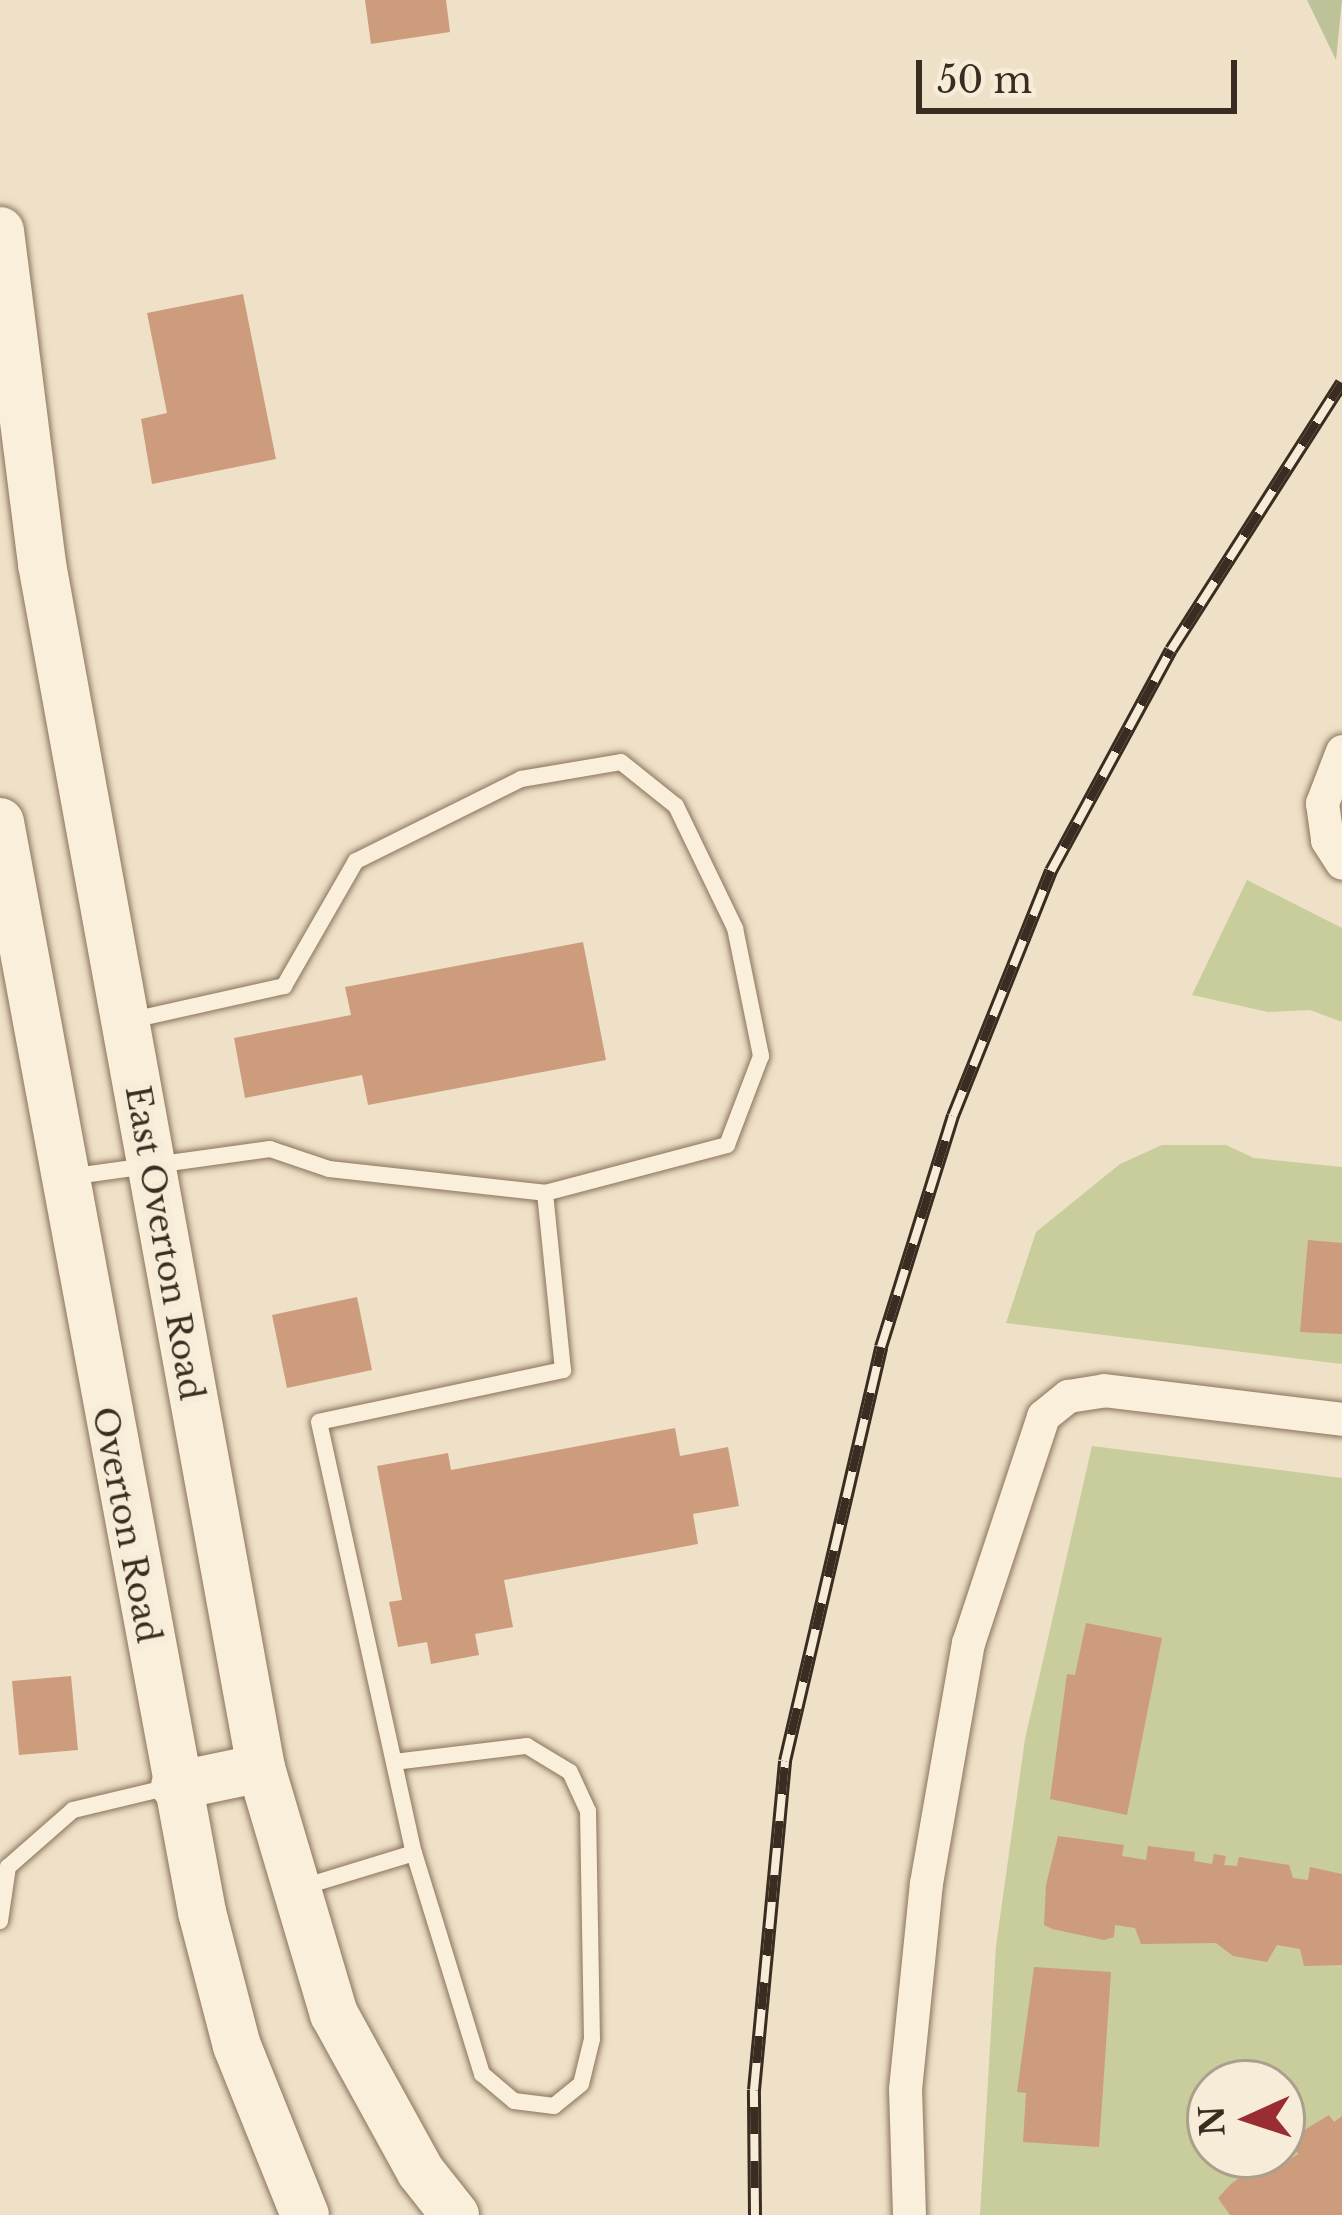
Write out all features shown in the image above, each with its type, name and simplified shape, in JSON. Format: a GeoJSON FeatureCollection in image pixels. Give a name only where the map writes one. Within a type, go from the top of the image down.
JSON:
{"type":"FeatureCollection","features":[{"type":"Feature","properties":{"kind":"street","name":"East Overton Road"},"geometry":{"type":"LineString","coordinates":[[0,231],[43,565],[261,1768],[334,2014],[421,2172],[455,2215]]}},
{"type":"Feature","properties":{"kind":"street"},"geometry":{"type":"LineString","coordinates":[[1342,751],[1322,803],[1327,840],[1342,863]]}},
{"type":"Feature","properties":{"kind":"street","name":"Overton Road"},"geometry":{"type":"LineString","coordinates":[[0,822],[61,1179],[175,1786],[237,2046],[305,2215]]}},
{"type":"Feature","properties":{"kind":"street"},"geometry":{"type":"LineString","coordinates":[[909,2215],[905,2089],[926,1883],[968,1642],[1043,1416],[1068,1396],[1104,1390],[1342,1419]]}},
{"type":"Feature","properties":{"kind":"street"},"geometry":{"type":"LineString","coordinates":[[175,1786],[261,1768]]}},
{"type":"Feature","properties":{"kind":"lane"},"geometry":{"type":"LineString","coordinates":[[61,1179],[150,1162],[270,1149],[328,1169],[545,1193],[727,1144],[760,1056],[735,928],[676,806],[622,762],[521,778],[356,861],[284,986],[125,1021]]}},
{"type":"Feature","properties":{"kind":"lane"},"geometry":{"type":"LineString","coordinates":[[394,1762],[526,1746],[570,1772],[588,1811],[592,2039],[581,2084],[554,2106],[514,2102],[482,2074],[414,1853],[319,1423],[563,1370],[545,1193]]}},
{"type":"Feature","properties":{"kind":"lane"},"geometry":{"type":"LineString","coordinates":[[0,1921],[4,1861],[73,1810],[175,1786]]}},
{"type":"Feature","properties":{"kind":"lane"},"geometry":{"type":"LineString","coordinates":[[295,1889],[414,1853]]}},
{"type":"Feature","properties":{"kind":"green space"},"geometry":{"type":"Polygon","coordinates":[[[1307,0],[1342,0],[1336,60],[1307,0]]]}},
{"type":"Feature","properties":{"kind":"green space"},"geometry":{"type":"Polygon","coordinates":[[[1247,880],[1342,928],[1342,1022],[1310,1010],[1268,1012],[1192,995],[1247,880]]]}},
{"type":"Feature","properties":{"kind":"green space"},"geometry":{"type":"Polygon","coordinates":[[[1162,1145],[1226,1145],[1254,1158],[1342,1167],[1342,1364],[1006,1323],[1036,1232],[1120,1164],[1162,1145]]]}},
{"type":"Feature","properties":{"kind":"green space"},"geometry":{"type":"Polygon","coordinates":[[[1092,1446],[1342,1478],[1342,2215],[980,2215],[996,1946],[1025,1739],[1092,1446]]]}},
{"type":"Feature","properties":{"kind":"building"},"geometry":{"type":"Polygon","coordinates":[[[365,0],[446,0],[450,32],[371,44],[365,0]]]}},
{"type":"Feature","properties":{"kind":"building"},"geometry":{"type":"Polygon","coordinates":[[[243,294],[276,459],[152,484],[141,419],[167,413],[147,313],[243,294]]]}},
{"type":"Feature","properties":{"kind":"building"},"geometry":{"type":"Polygon","coordinates":[[[583,942],[606,1060],[368,1105],[362,1075],[245,1098],[234,1038],[351,1015],[345,987],[583,942]]]}},
{"type":"Feature","properties":{"kind":"building"},"geometry":{"type":"Polygon","coordinates":[[[1308,1240],[1342,1243],[1342,1334],[1300,1332],[1308,1240]]]}},
{"type":"Feature","properties":{"kind":"building"},"geometry":{"type":"Polygon","coordinates":[[[357,1297],[372,1370],[287,1388],[272,1315],[357,1297]]]}},
{"type":"Feature","properties":{"kind":"building"},"geometry":{"type":"Polygon","coordinates":[[[675,1428],[680,1456],[728,1447],[739,1506],[693,1514],[698,1544],[504,1580],[513,1627],[475,1634],[479,1655],[431,1664],[427,1642],[398,1647],[389,1602],[402,1600],[377,1466],[448,1453],[451,1470],[675,1428]]]}},
{"type":"Feature","properties":{"kind":"building"},"geometry":{"type":"Polygon","coordinates":[[[1086,1623],[1162,1638],[1127,1815],[1050,1799],[1067,1674],[1075,1675],[1086,1623]]]}},
{"type":"Feature","properties":{"kind":"building"},"geometry":{"type":"Polygon","coordinates":[[[71,1676],[78,1750],[19,1755],[12,1681],[71,1676]]]}},
{"type":"Feature","properties":{"kind":"building"},"geometry":{"type":"Polygon","coordinates":[[[1058,1836],[1124,1845],[1122,1856],[1146,1860],[1148,1846],[1195,1852],[1194,1861],[1212,1864],[1214,1854],[1226,1856],[1224,1865],[1237,1866],[1239,1857],[1289,1865],[1293,1878],[1308,1880],[1310,1867],[1342,1874],[1342,1965],[1304,1966],[1300,1949],[1277,1945],[1267,1962],[1233,1956],[1216,1943],[1141,1944],[1135,1928],[1115,1925],[1114,1937],[1104,1940],[1052,1929],[1044,1925],[1046,1885],[1058,1836]]]}},
{"type":"Feature","properties":{"kind":"building"},"geometry":{"type":"Polygon","coordinates":[[[1034,1967],[1111,1972],[1099,2147],[1023,2142],[1026,2093],[1017,2092],[1034,1967]]]}},
{"type":"Feature","properties":{"kind":"building"},"geometry":{"type":"Polygon","coordinates":[[[1329,2115],[1334,2122],[1342,2116],[1342,2215],[1230,2215],[1218,2198],[1238,2179],[1306,2179],[1306,2129],[1329,2115]]]}},
{"type":"Feature","properties":{"kind":"railway"},"geometry":{"type":"LineString","coordinates":[[755,2215],[754,2090],[785,1761],[881,1347],[953,1116],[1051,871],[1171,650],[1342,383]]}}]}
